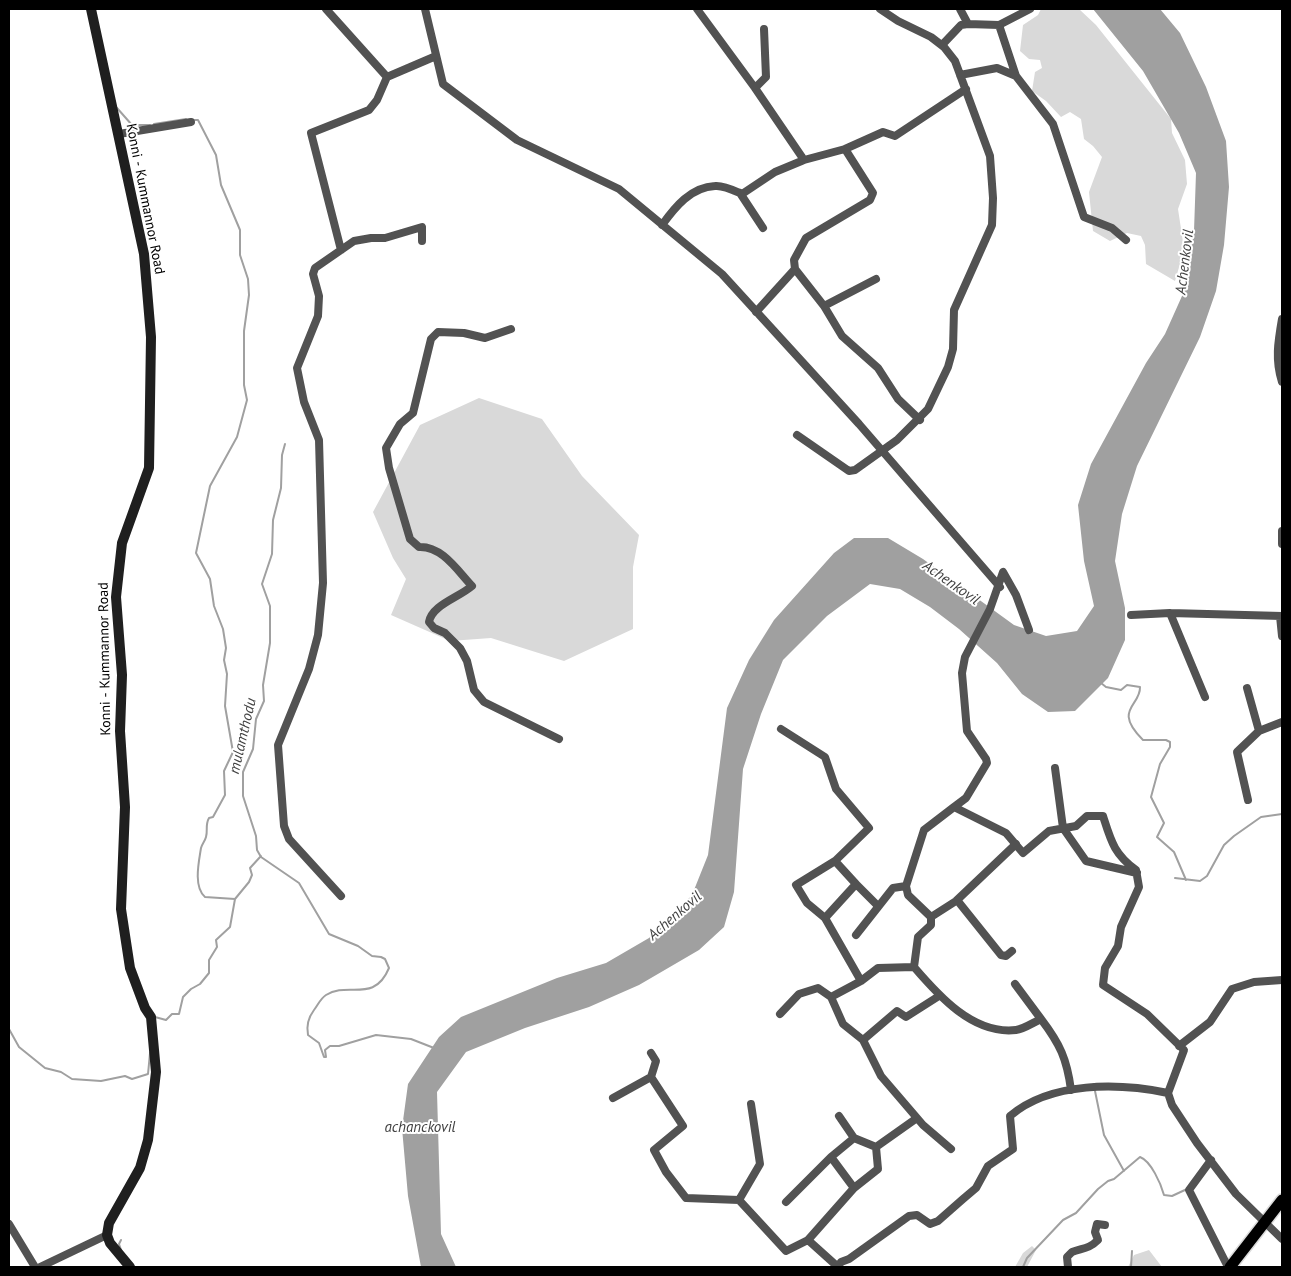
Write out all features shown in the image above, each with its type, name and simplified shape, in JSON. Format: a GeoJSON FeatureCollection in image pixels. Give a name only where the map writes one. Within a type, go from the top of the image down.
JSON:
{"type":"FeatureCollection","features":[{"type":"Feature","properties":{"kind":"main road","name":"Konni - Kummannor Road"},"geometry":{"type":"LineString","coordinates":[[91,9],[144,254],[151,338],[148,468],[122,543],[116,597],[122,675],[120,731],[126,807],[121,909],[130,968],[145,1008],[151,1017],[156,1072],[148,1140],[140,1168],[109,1223],[108,1235]]}},
{"type":"Feature","properties":{"kind":"main road"},"geometry":{"type":"LineString","coordinates":[[1229,1267],[1265,1224],[1282,1200]]}},
{"type":"Feature","properties":{"kind":"main road"},"geometry":{"type":"LineString","coordinates":[[108,1235],[110,1243],[130,1267]]}},
{"type":"Feature","properties":{"kind":"street"},"geometry":{"type":"LineString","coordinates":[[326,9],[387,77]]}},
{"type":"Feature","properties":{"kind":"street"},"geometry":{"type":"LineString","coordinates":[[425,9],[443,84],[517,140],[619,189],[722,274],[882,451],[1000,587]]}},
{"type":"Feature","properties":{"kind":"street"},"geometry":{"type":"LineString","coordinates":[[697,9],[755,88],[804,160]]}},
{"type":"Feature","properties":{"kind":"street"},"geometry":{"type":"LineString","coordinates":[[797,435],[849,471],[855,470],[882,451],[920,420],[928,409],[948,367],[953,349],[954,310],[992,225],[993,179],[990,156],[955,61],[942,45],[931,36],[898,22],[880,9]]}},
{"type":"Feature","properties":{"kind":"street"},"geometry":{"type":"LineString","coordinates":[[960,9],[968,24]]}},
{"type":"Feature","properties":{"kind":"street"},"geometry":{"type":"LineString","coordinates":[[942,45],[961,25],[999,25],[1030,9]]}},
{"type":"Feature","properties":{"kind":"street"},"geometry":{"type":"LineString","coordinates":[[999,25],[1016,76],[1053,124],[1084,217],[1112,228],[1126,240]]}},
{"type":"Feature","properties":{"kind":"street"},"geometry":{"type":"LineString","coordinates":[[755,88],[766,76],[764,29]]}},
{"type":"Feature","properties":{"kind":"street"},"geometry":{"type":"LineString","coordinates":[[341,250],[311,133],[369,110],[377,100],[387,77],[436,56]]}},
{"type":"Feature","properties":{"kind":"street"},"geometry":{"type":"LineString","coordinates":[[960,75],[997,68],[1016,76]]}},
{"type":"Feature","properties":{"kind":"street"},"geometry":{"type":"LineString","coordinates":[[740,193],[775,172],[804,160],[844,149],[883,132],[895,136],[966,89]]}},
{"type":"Feature","properties":{"kind":"street"},"geometry":{"type":"LineString","coordinates":[[119,134],[191,122]]}},
{"type":"Feature","properties":{"kind":"street"},"geometry":{"type":"LineString","coordinates":[[844,149],[873,193],[870,200],[806,238],[794,260],[795,270],[824,306],[842,336],[878,368],[898,399],[920,420]]}},
{"type":"Feature","properties":{"kind":"street"},"geometry":{"type":"LineString","coordinates":[[662,225],[674,209],[689,195],[716,186],[740,193],[763,228]]}},
{"type":"Feature","properties":{"kind":"street"},"geometry":{"type":"LineString","coordinates":[[341,896],[289,839],[283,817],[278,745],[311,660],[318,635],[323,583],[319,440],[304,402],[297,368],[318,316],[319,296],[313,283],[312,274],[314,268],[354,241],[385,238],[422,227],[422,241]]}},
{"type":"Feature","properties":{"kind":"street"},"geometry":{"type":"LineString","coordinates":[[756,312],[795,270]]}},
{"type":"Feature","properties":{"kind":"street"},"geometry":{"type":"LineString","coordinates":[[824,306],[876,279]]}},
{"type":"Feature","properties":{"kind":"street"},"geometry":{"type":"LineString","coordinates":[[1282,319],[1277,356],[1277,368],[1282,382]]}},
{"type":"Feature","properties":{"kind":"street"},"geometry":{"type":"LineString","coordinates":[[511,328],[485,338],[464,333],[438,332],[431,340],[413,413],[400,424],[386,448],[388,468],[410,539],[419,547],[430,546],[444,556],[472,586],[460,596],[437,608],[431,614],[429,622],[434,628],[445,633],[460,648],[467,661],[474,690],[484,702],[559,739]]}},
{"type":"Feature","properties":{"kind":"street"},"geometry":{"type":"LineString","coordinates":[[1282,530],[1282,544]]}},
{"type":"Feature","properties":{"kind":"street"},"geometry":{"type":"LineString","coordinates":[[931,918],[908,895],[906,886],[924,830],[966,798],[987,763],[967,731],[962,673],[965,657],[1000,587],[1003,572],[1016,595],[1029,630]]}},
{"type":"Feature","properties":{"kind":"street"},"geometry":{"type":"LineString","coordinates":[[1170,613],[1205,697]]}},
{"type":"Feature","properties":{"kind":"street"},"geometry":{"type":"LineString","coordinates":[[1131,615],[1170,613],[1281,616],[1282,636]]}},
{"type":"Feature","properties":{"kind":"street"},"geometry":{"type":"LineString","coordinates":[[1247,688],[1259,731]]}},
{"type":"Feature","properties":{"kind":"street"},"geometry":{"type":"LineString","coordinates":[[1248,800],[1236,752],[1259,731],[1282,722]]}},
{"type":"Feature","properties":{"kind":"street"},"geometry":{"type":"LineString","coordinates":[[781,729],[825,757],[836,789],[869,828],[835,861],[796,885],[807,903],[825,918],[861,980]]}},
{"type":"Feature","properties":{"kind":"street"},"geometry":{"type":"LineString","coordinates":[[1055,768],[1063,828],[1086,861],[1136,873]]}},
{"type":"Feature","properties":{"kind":"street"},"geometry":{"type":"LineString","coordinates":[[954,807],[1006,832],[1023,853],[1049,831],[1076,826],[1087,816],[1103,816],[1113,846],[1122,860],[1136,870],[1139,887],[1121,927],[1118,946],[1105,968],[1103,985],[1148,1014],[1184,1050],[1168,1094],[1172,1105],[1246,1206],[1282,1239]]}},
{"type":"Feature","properties":{"kind":"street"},"geometry":{"type":"LineString","coordinates":[[1016,844],[957,900],[931,918],[930,925],[918,938],[914,966],[939,996],[966,1016],[992,1028],[1017,1030],[1041,1019]]}},
{"type":"Feature","properties":{"kind":"street"},"geometry":{"type":"LineString","coordinates":[[835,861],[878,906]]}},
{"type":"Feature","properties":{"kind":"street"},"geometry":{"type":"LineString","coordinates":[[825,918],[856,884]]}},
{"type":"Feature","properties":{"kind":"street"},"geometry":{"type":"LineString","coordinates":[[856,935],[893,888],[906,886]]}},
{"type":"Feature","properties":{"kind":"street"},"geometry":{"type":"LineString","coordinates":[[957,900],[1001,955],[1006,956],[1012,951]]}},
{"type":"Feature","properties":{"kind":"street"},"geometry":{"type":"LineString","coordinates":[[831,997],[878,968],[914,966]]}},
{"type":"Feature","properties":{"kind":"street"},"geometry":{"type":"LineString","coordinates":[[1179,1046],[1210,1022],[1232,989],[1254,982],[1282,980]]}},
{"type":"Feature","properties":{"kind":"street"},"geometry":{"type":"LineString","coordinates":[[1015,984],[1057,1040],[1067,1063],[1071,1090]]}},
{"type":"Feature","properties":{"kind":"street"},"geometry":{"type":"LineString","coordinates":[[780,1014],[799,994],[818,988],[831,997],[843,1024],[863,1040],[881,1076],[917,1118],[951,1149]]}},
{"type":"Feature","properties":{"kind":"street"},"geometry":{"type":"LineString","coordinates":[[863,1040],[897,1010],[906,1017],[939,996]]}},
{"type":"Feature","properties":{"kind":"street"},"geometry":{"type":"LineString","coordinates":[[613,1098],[651,1077],[656,1061],[651,1053]]}},
{"type":"Feature","properties":{"kind":"street"},"geometry":{"type":"LineString","coordinates":[[651,1077],[683,1126],[654,1150],[666,1172],[686,1198],[739,1200],[786,1251],[808,1240],[854,1188],[878,1169],[876,1148]]}},
{"type":"Feature","properties":{"kind":"street"},"geometry":{"type":"LineString","coordinates":[[808,1240],[838,1267],[841,1262],[849,1259],[913,1214],[930,1224],[938,1221],[976,1188],[988,1166],[1013,1149],[1010,1116],[1044,1098],[1071,1090],[1120,1087],[1168,1094]]}},
{"type":"Feature","properties":{"kind":"street"},"geometry":{"type":"LineString","coordinates":[[739,1200],[760,1164],[751,1104]]}},
{"type":"Feature","properties":{"kind":"street"},"geometry":{"type":"LineString","coordinates":[[840,1116],[854,1138],[876,1148]]}},
{"type":"Feature","properties":{"kind":"street"},"geometry":{"type":"LineString","coordinates":[[876,1148],[917,1118]]}},
{"type":"Feature","properties":{"kind":"street"},"geometry":{"type":"LineString","coordinates":[[786,1202],[830,1157],[854,1138]]}},
{"type":"Feature","properties":{"kind":"street"},"geometry":{"type":"LineString","coordinates":[[830,1157],[854,1188]]}},
{"type":"Feature","properties":{"kind":"street"},"geometry":{"type":"LineString","coordinates":[[1211,1160],[1189,1190],[1229,1267]]}},
{"type":"Feature","properties":{"kind":"street"},"geometry":{"type":"LineString","coordinates":[[9,1224],[35,1267]]}},
{"type":"Feature","properties":{"kind":"street"},"geometry":{"type":"LineString","coordinates":[[1068,1267],[1067,1257],[1072,1252],[1086,1250],[1098,1240],[1095,1232],[1097,1224],[1105,1225]]}},
{"type":"Feature","properties":{"kind":"street"},"geometry":{"type":"LineString","coordinates":[[40,1267],[108,1235]]}},
{"type":"Feature","properties":{"kind":"shaded area"},"geometry":{"type":"Polygon","coordinates":[[[1041,9],[1079,9],[1096,25],[1171,119],[1172,133],[1185,160],[1187,184],[1178,209],[1183,242],[1182,257],[1175,281],[1146,264],[1145,245],[1141,236],[1127,233],[1110,241],[1093,231],[1089,192],[1102,157],[1084,139],[1081,119],[1070,112],[1061,117],[1046,101],[1032,91],[1035,72],[1042,68],[1040,60],[1029,59],[1020,51],[1023,25],[1038,15],[1041,9]]]}},
{"type":"Feature","properties":{"kind":"shaded area"},"geometry":{"type":"Polygon","coordinates":[[[479,398],[542,419],[582,476],[639,535],[633,567],[633,629],[564,661],[491,638],[450,641],[391,615],[406,579],[393,558],[373,512],[420,425],[479,398]]]}},
{"type":"Feature","properties":{"kind":"shaded area"},"geometry":{"type":"Polygon","coordinates":[[[1032,1246],[1036,1250],[1027,1267],[1015,1267],[1023,1253],[1032,1246]]]}},
{"type":"Feature","properties":{"kind":"shaded area"},"geometry":{"type":"Polygon","coordinates":[[[1149,1250],[1162,1267],[1128,1267],[1134,1255],[1149,1250]]]}},
{"type":"Feature","properties":{"kind":"water"},"geometry":{"type":"Polygon","coordinates":[[[1093,9],[1160,9],[1180,33],[1206,87],[1226,141],[1229,187],[1224,245],[1216,291],[1200,337],[1137,466],[1122,514],[1115,561],[1125,608],[1125,640],[1108,678],[1075,711],[1048,712],[1022,694],[997,663],[959,629],[930,607],[900,589],[870,584],[827,616],[783,660],[761,714],[743,769],[734,892],[724,927],[699,950],[639,985],[589,1007],[525,1028],[466,1052],[437,1092],[441,1234],[456,1267],[421,1267],[408,1196],[402,1128],[408,1084],[439,1037],[461,1017],[557,978],[606,963],[649,938],[692,895],[708,855],[727,708],[749,660],[774,620],[834,553],[854,538],[888,538],[923,559],[1014,625],[1046,636],[1077,631],[1094,606],[1084,561],[1078,505],[1091,464],[1146,363],[1165,334],[1182,296],[1194,231],[1196,173],[1179,133],[1143,71],[1093,9]]]}},
{"type":"Feature","properties":{"kind":"waterway"},"geometry":{"type":"LineString","coordinates":[[117,108],[132,125],[150,125]]}},
{"type":"Feature","properties":{"kind":"waterway"},"geometry":{"type":"LineString","coordinates":[[154,124],[186,119]]}},
{"type":"Feature","properties":{"kind":"waterway"},"geometry":{"type":"LineString","coordinates":[[194,120],[198,120],[216,155],[221,185],[240,230],[240,255],[248,279],[249,295],[244,331],[244,385],[247,400],[237,437],[210,486],[196,553],[210,579],[214,606],[223,629],[226,648],[224,660],[227,674],[225,706],[233,752],[224,771],[225,795],[213,817],[209,818],[207,823],[206,837],[201,848],[199,860],[198,881],[201,893],[205,897],[235,899]]}},
{"type":"Feature","properties":{"kind":"waterway","name":"mulamthodu"},"geometry":{"type":"LineString","coordinates":[[285,444],[282,455],[281,488],[273,520],[272,554],[262,584],[270,606],[270,643],[263,685],[264,701],[256,719],[253,749],[243,772],[243,796],[256,836],[257,850],[261,857],[299,883],[329,934],[358,946],[372,956],[385,959],[389,968],[383,979],[368,989],[334,991],[321,1000],[309,1019],[307,1031],[308,1035],[319,1043],[324,1057],[326,1057]]}},
{"type":"Feature","properties":{"kind":"waterway"},"geometry":{"type":"LineString","coordinates":[[1101,683],[1106,687],[1121,690],[1127,685],[1140,687],[1137,699],[1130,709],[1129,715],[1134,730],[1143,740],[1166,740],[1170,742],[1170,747],[1160,764],[1151,797],[1164,823],[1157,837],[1174,852],[1186,880]]}},
{"type":"Feature","properties":{"kind":"waterway"},"geometry":{"type":"LineString","coordinates":[[1175,878],[1200,881],[1207,876],[1224,845],[1234,836],[1261,817],[1282,814]]}},
{"type":"Feature","properties":{"kind":"waterway"},"geometry":{"type":"LineString","coordinates":[[155,1017],[166,1020],[172,1014],[179,1014],[183,997],[200,984],[209,973],[209,960],[217,947],[216,940],[230,927],[235,899],[249,882],[252,875],[250,868],[261,856]]}},
{"type":"Feature","properties":{"kind":"waterway"},"geometry":{"type":"LineString","coordinates":[[9,1029],[19,1047],[45,1068],[61,1072],[72,1079],[101,1081],[125,1076],[132,1079],[148,1074],[150,1053]]}},
{"type":"Feature","properties":{"kind":"waterway","name":"mulamthodu"},"geometry":{"type":"LineString","coordinates":[[326,1057],[325,1050],[330,1046],[339,1046],[376,1035],[411,1039],[434,1048]]}},
{"type":"Feature","properties":{"kind":"waterway"},"geometry":{"type":"LineString","coordinates":[[1095,1091],[1104,1135],[1124,1171]]}},
{"type":"Feature","properties":{"kind":"waterway"},"geometry":{"type":"LineString","coordinates":[[1023,1267],[1027,1258],[1063,1220],[1076,1213],[1098,1189],[1114,1179],[1140,1157],[1152,1168],[1164,1195],[1172,1196],[1187,1189]]}},
{"type":"Feature","properties":{"kind":"waterway"},"geometry":{"type":"LineString","coordinates":[[121,1240],[119,1244],[121,1250]]}},
{"type":"Feature","properties":{"kind":"waterway"},"geometry":{"type":"LineString","coordinates":[[1131,1267],[1132,1251]]}},
{"type":"Feature","properties":{"kind":"water label","name":"Achenkovil"},"geometry":{"type":"Point","coordinates":[1185,262]}},
{"type":"Feature","properties":{"kind":"water label","name":"Achenkovil"},"geometry":{"type":"Point","coordinates":[951,583]}},
{"type":"Feature","properties":{"kind":"water label","name":"Achenkovil"},"geometry":{"type":"Point","coordinates":[675,916]}},
{"type":"Feature","properties":{"kind":"water label","name":"achanckovil"},"geometry":{"type":"Point","coordinates":[420,1128]}}]}
